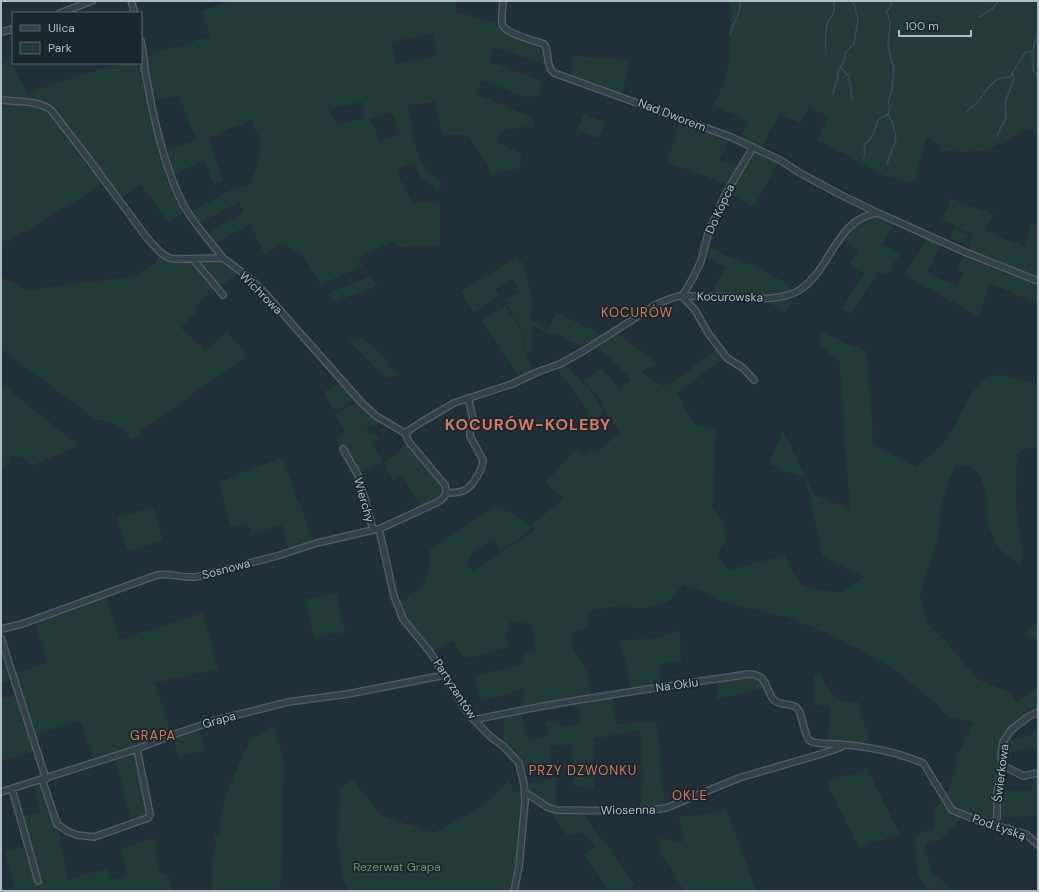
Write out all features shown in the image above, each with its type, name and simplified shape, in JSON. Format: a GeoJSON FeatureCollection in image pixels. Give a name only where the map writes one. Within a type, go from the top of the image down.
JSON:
{"type":"FeatureCollection","features":[{"type":"Feature","properties":{"kind":"street"},"geometry":{"type":"LineString","coordinates":[[63,12],[92,1]]}},
{"type":"Feature","properties":{"kind":"street"},"geometry":{"type":"LineString","coordinates":[[131,1],[135,12]]}},
{"type":"Feature","properties":{"kind":"street","name":"Nad Dworem"},"geometry":{"type":"LineString","coordinates":[[504,1],[502,25],[504,29],[544,44],[547,49],[550,67],[554,72],[731,137],[780,160],[838,194],[878,213]]}},
{"type":"Feature","properties":{"kind":"street"},"geometry":{"type":"LineString","coordinates":[[1,32],[12,29]]}},
{"type":"Feature","properties":{"kind":"street","name":"Wichrowa"},"geometry":{"type":"LineString","coordinates":[[142,48],[147,82],[162,146],[172,179],[189,213],[223,258],[247,276],[262,290],[361,402],[376,416],[405,433],[409,442],[445,485],[446,493]]}},
{"type":"Feature","properties":{"kind":"street"},"geometry":{"type":"LineString","coordinates":[[1,100],[37,103],[51,110],[147,238],[160,253],[169,258],[176,259],[223,258]]}},
{"type":"Feature","properties":{"kind":"street","name":"Do Kopca"},"geometry":{"type":"LineString","coordinates":[[682,296],[701,261],[708,234],[724,197],[753,147]]}},
{"type":"Feature","properties":{"kind":"street"},"geometry":{"type":"LineString","coordinates":[[878,213],[964,252],[1038,281]]}},
{"type":"Feature","properties":{"kind":"street","name":"Kocurowska"},"geometry":{"type":"LineString","coordinates":[[405,433],[454,403],[512,384],[540,371],[560,364],[658,304],[674,297],[781,297],[799,290],[813,279],[848,227],[859,218],[878,213]]}},
{"type":"Feature","properties":{"kind":"street"},"geometry":{"type":"LineString","coordinates":[[193,259],[223,295]]}},
{"type":"Feature","properties":{"kind":"street"},"geometry":{"type":"LineString","coordinates":[[682,296],[695,310],[708,333],[727,358],[743,368],[754,380]]}},
{"type":"Feature","properties":{"kind":"street"},"geometry":{"type":"LineString","coordinates":[[446,493],[458,492],[469,487],[482,468],[483,464],[483,460],[470,436],[470,428],[473,418],[468,398]]}},
{"type":"Feature","properties":{"kind":"street","name":"Wierchy"},"geometry":{"type":"LineString","coordinates":[[343,449],[359,477],[373,530]]}},
{"type":"Feature","properties":{"kind":"street","name":"Sosnowa"},"geometry":{"type":"LineString","coordinates":[[1,629],[22,624],[157,575],[168,573],[188,578],[196,577],[277,556],[316,543],[379,529],[438,502],[444,498],[446,493]]}},
{"type":"Feature","properties":{"kind":"street","name":"Partyzantów"},"geometry":{"type":"LineString","coordinates":[[379,529],[394,596],[404,621],[430,652],[465,709],[474,720],[519,763],[525,792],[519,867],[514,891]]}},
{"type":"Feature","properties":{"kind":"street"},"geometry":{"type":"LineString","coordinates":[[1,638],[57,824],[67,831],[77,835],[94,837],[148,818],[150,814],[137,749]]}},
{"type":"Feature","properties":{"kind":"street","name":"Na Oklu"},"geometry":{"type":"LineString","coordinates":[[474,720],[627,692],[755,674],[760,676],[764,681],[774,700],[778,703],[795,706],[799,711],[809,740],[814,742],[844,745]]}},
{"type":"Feature","properties":{"kind":"street","name":"Grapa"},"geometry":{"type":"LineString","coordinates":[[1,792],[137,749],[172,735],[217,720],[288,702],[348,694],[445,675]]}},
{"type":"Feature","properties":{"kind":"street","name":"Świerkowa"},"geometry":{"type":"LineString","coordinates":[[991,825],[997,818],[997,792],[1002,769],[1001,751],[1003,742],[1011,730],[1028,717],[1038,712]]}},
{"type":"Feature","properties":{"kind":"street","name":"Wiosenna"},"geometry":{"type":"LineString","coordinates":[[525,792],[547,807],[556,810],[623,811],[666,808],[684,802],[716,786],[821,754],[844,745]]}},
{"type":"Feature","properties":{"kind":"street","name":"Pod Łyską"},"geometry":{"type":"LineString","coordinates":[[844,745],[890,752],[923,763],[952,810],[986,824],[1026,834],[1038,845]]}},
{"type":"Feature","properties":{"kind":"street"},"geometry":{"type":"LineString","coordinates":[[1002,769],[1008,768],[1023,776],[1038,774]]}},
{"type":"Feature","properties":{"kind":"street"},"geometry":{"type":"LineString","coordinates":[[12,789],[38,881]]}},
{"type":"Feature","properties":{"kind":"green space"},"geometry":{"type":"Polygon","coordinates":[[[229,1],[458,1],[455,12],[500,23],[512,34],[543,44],[546,50],[547,65],[494,48],[489,62],[543,81],[540,95],[527,97],[481,81],[477,94],[534,118],[533,126],[502,131],[496,142],[521,153],[520,168],[491,175],[481,154],[467,135],[442,135],[436,102],[407,105],[416,150],[427,171],[442,183],[438,191],[420,176],[414,163],[398,169],[400,180],[415,203],[440,200],[440,246],[399,247],[391,242],[358,258],[363,266],[320,285],[317,277],[312,273],[303,255],[283,243],[265,255],[250,224],[215,244],[206,233],[244,212],[239,202],[198,224],[190,212],[233,189],[249,186],[258,161],[260,140],[251,121],[208,138],[223,181],[214,185],[204,160],[173,175],[164,150],[197,140],[187,119],[180,96],[150,101],[159,146],[170,179],[186,212],[169,222],[141,185],[120,198],[108,181],[1,246],[1,62],[9,58],[28,94],[50,85],[116,64],[142,64],[142,56],[180,46],[210,36],[202,11],[229,1]],[[432,34],[391,42],[396,63],[438,56],[432,34]],[[363,102],[329,109],[336,124],[363,119],[363,102]],[[391,112],[370,119],[380,141],[401,134],[391,112]]]}},
{"type":"Feature","properties":{"kind":"green space"},"geometry":{"type":"Polygon","coordinates":[[[731,1],[1038,1],[1038,129],[1018,133],[989,149],[966,152],[942,151],[934,141],[926,137],[915,183],[883,175],[817,140],[828,116],[809,107],[800,124],[780,114],[761,149],[741,140],[747,120],[713,107],[723,86],[729,64],[731,1]]]}},
{"type":"Feature","properties":{"kind":"green space"},"geometry":{"type":"Polygon","coordinates":[[[574,56],[630,60],[622,95],[570,76],[574,56]]]}},
{"type":"Feature","properties":{"kind":"green space"},"geometry":{"type":"Polygon","coordinates":[[[584,114],[605,122],[599,139],[577,131],[584,114]]]}},
{"type":"Feature","properties":{"kind":"green space"},"geometry":{"type":"Polygon","coordinates":[[[681,120],[729,138],[720,161],[739,167],[729,185],[667,162],[681,120]]]}},
{"type":"Feature","properties":{"kind":"green space"},"geometry":{"type":"Polygon","coordinates":[[[755,150],[779,161],[754,207],[731,194],[730,191],[751,152],[755,150]]]}},
{"type":"Feature","properties":{"kind":"green space"},"geometry":{"type":"Polygon","coordinates":[[[951,199],[994,214],[984,230],[1024,246],[1031,224],[1038,225],[1038,303],[990,284],[978,316],[904,275],[928,237],[941,243],[928,273],[957,286],[964,272],[957,269],[973,234],[942,220],[951,199]]]}},
{"type":"Feature","properties":{"kind":"green space"},"geometry":{"type":"Polygon","coordinates":[[[875,217],[895,223],[883,244],[900,254],[886,276],[878,272],[852,313],[841,310],[864,272],[850,264],[858,250],[843,241],[849,232],[860,222],[865,219],[875,217]]]}},
{"type":"Feature","properties":{"kind":"green space"},"geometry":{"type":"Polygon","coordinates":[[[954,229],[969,236],[965,244],[950,238],[954,229]]]}},
{"type":"Feature","properties":{"kind":"green space"},"geometry":{"type":"Polygon","coordinates":[[[707,246],[747,264],[749,263],[788,284],[789,291],[765,296],[711,295],[725,267],[704,256],[707,246]]]}},
{"type":"Feature","properties":{"kind":"green space"},"geometry":{"type":"Polygon","coordinates":[[[160,254],[193,259],[213,284],[212,290],[196,306],[196,312],[181,328],[205,351],[227,332],[248,355],[142,430],[139,437],[131,440],[124,429],[107,421],[96,420],[1,349],[1,277],[14,282],[26,290],[135,276],[154,264],[160,254]]]}},
{"type":"Feature","properties":{"kind":"green space"},"geometry":{"type":"Polygon","coordinates":[[[516,258],[524,264],[532,301],[530,320],[548,329],[557,313],[605,336],[584,348],[557,334],[554,336],[532,326],[531,351],[526,352],[523,330],[504,301],[520,291],[512,279],[496,289],[500,295],[474,312],[460,291],[516,258]]]}},
{"type":"Feature","properties":{"kind":"green space"},"geometry":{"type":"Polygon","coordinates":[[[200,260],[223,260],[239,271],[219,289],[199,263],[200,260]]]}},
{"type":"Feature","properties":{"kind":"green space"},"geometry":{"type":"Polygon","coordinates":[[[370,276],[378,286],[334,302],[327,294],[370,276]]]}},
{"type":"Feature","properties":{"kind":"green space"},"geometry":{"type":"Polygon","coordinates":[[[783,299],[793,301],[786,313],[765,300],[783,299]]]}},
{"type":"Feature","properties":{"kind":"green space"},"geometry":{"type":"Polygon","coordinates":[[[505,306],[523,332],[524,348],[533,371],[533,373],[519,378],[481,321],[505,306]]]}},
{"type":"Feature","properties":{"kind":"green space"},"geometry":{"type":"Polygon","coordinates":[[[821,332],[866,351],[871,399],[873,445],[916,467],[947,440],[974,390],[989,377],[1003,375],[1038,384],[1038,449],[1026,448],[1017,454],[1016,500],[1018,528],[1024,554],[1020,564],[999,549],[987,525],[984,486],[978,471],[967,466],[956,467],[947,482],[940,517],[938,539],[920,595],[928,624],[951,647],[978,680],[1008,691],[1017,703],[1038,686],[1038,712],[1011,730],[1004,742],[1038,733],[1038,745],[1001,756],[1000,790],[1032,791],[1033,776],[1038,775],[1038,816],[997,818],[991,825],[964,815],[941,840],[929,841],[925,847],[931,871],[953,891],[929,891],[918,874],[914,838],[919,834],[934,828],[935,807],[945,799],[953,776],[957,756],[973,722],[948,717],[935,702],[892,668],[828,633],[785,617],[722,602],[701,591],[683,585],[669,602],[644,608],[607,607],[588,612],[589,627],[571,632],[572,647],[586,671],[593,698],[612,695],[616,724],[656,721],[665,806],[651,810],[640,807],[642,777],[640,730],[593,739],[594,789],[574,786],[573,744],[551,746],[551,764],[520,767],[503,746],[504,713],[520,710],[525,688],[481,702],[474,676],[523,664],[523,654],[536,651],[533,625],[510,621],[510,631],[504,633],[508,647],[465,659],[453,641],[430,652],[406,621],[399,604],[424,586],[423,584],[430,563],[429,551],[494,507],[517,516],[529,525],[530,530],[501,551],[494,539],[473,551],[467,563],[472,571],[535,530],[532,524],[564,499],[545,483],[576,449],[587,454],[592,450],[597,452],[620,432],[607,414],[600,398],[584,381],[601,368],[620,389],[631,380],[597,345],[617,333],[657,363],[641,372],[663,386],[672,383],[718,348],[726,358],[677,392],[694,425],[715,429],[713,507],[723,521],[727,537],[718,557],[729,570],[784,555],[802,586],[839,593],[864,577],[823,557],[805,478],[768,465],[783,431],[815,496],[850,509],[839,360],[819,346],[821,332]],[[578,701],[520,711],[528,740],[548,736],[545,723],[560,720],[559,726],[581,724],[578,701]]]}},
{"type":"Feature","properties":{"kind":"green space"},"geometry":{"type":"Polygon","coordinates":[[[360,338],[364,339],[401,375],[385,378],[349,341],[360,338]]]}},
{"type":"Feature","properties":{"kind":"green space"},"geometry":{"type":"Polygon","coordinates":[[[564,365],[569,368],[595,396],[602,411],[601,414],[594,419],[557,369],[564,365]]]}},
{"type":"Feature","properties":{"kind":"green space"},"geometry":{"type":"Polygon","coordinates":[[[1,383],[79,446],[33,465],[22,458],[12,457],[3,470],[1,469],[1,383]]]}},
{"type":"Feature","properties":{"kind":"green space"},"geometry":{"type":"Polygon","coordinates":[[[341,383],[356,399],[337,410],[333,409],[323,392],[341,383]]]}},
{"type":"Feature","properties":{"kind":"green space"},"geometry":{"type":"Polygon","coordinates":[[[356,403],[359,403],[380,421],[376,426],[366,428],[371,435],[377,434],[380,438],[372,443],[384,463],[357,473],[336,437],[346,433],[335,415],[356,403]]]}},
{"type":"Feature","properties":{"kind":"green space"},"geometry":{"type":"Polygon","coordinates":[[[408,444],[443,487],[441,495],[436,500],[421,508],[402,477],[392,481],[384,463],[408,444]]]}},
{"type":"Feature","properties":{"kind":"green space"},"geometry":{"type":"Polygon","coordinates":[[[282,457],[314,543],[289,550],[281,525],[251,534],[248,523],[230,527],[219,482],[282,457]]]}},
{"type":"Feature","properties":{"kind":"green space"},"geometry":{"type":"Polygon","coordinates":[[[154,507],[163,541],[127,551],[117,517],[154,507]]]}},
{"type":"Feature","properties":{"kind":"green space"},"geometry":{"type":"Polygon","coordinates":[[[336,593],[345,632],[314,637],[305,599],[336,593]]]}},
{"type":"Feature","properties":{"kind":"green space"},"geometry":{"type":"Polygon","coordinates":[[[105,594],[120,639],[203,613],[218,669],[155,683],[172,735],[94,761],[81,721],[34,735],[15,673],[48,663],[34,620],[105,594]]]}},
{"type":"Feature","properties":{"kind":"green space"},"geometry":{"type":"Polygon","coordinates":[[[1038,621],[1038,640],[1024,635],[1038,621]]]}},
{"type":"Feature","properties":{"kind":"green space"},"geometry":{"type":"Polygon","coordinates":[[[680,631],[681,662],[659,664],[660,687],[632,691],[620,641],[657,638],[680,631]]]}},
{"type":"Feature","properties":{"kind":"green space"},"geometry":{"type":"Polygon","coordinates":[[[8,662],[13,679],[1,683],[1,664],[8,662]]]}},
{"type":"Feature","properties":{"kind":"green space"},"geometry":{"type":"Polygon","coordinates":[[[755,674],[768,688],[717,699],[718,679],[755,674]]]}},
{"type":"Feature","properties":{"kind":"green space"},"geometry":{"type":"Polygon","coordinates":[[[814,675],[821,676],[836,700],[858,702],[872,750],[829,743],[830,705],[815,705],[814,675]]]}},
{"type":"Feature","properties":{"kind":"green space"},"geometry":{"type":"Polygon","coordinates":[[[18,694],[36,751],[1,761],[1,699],[18,694]]]}},
{"type":"Feature","properties":{"kind":"green space"},"geometry":{"type":"Polygon","coordinates":[[[199,726],[205,750],[179,757],[172,735],[199,726]]]}},
{"type":"Feature","properties":{"kind":"green space"},"geometry":{"type":"Polygon","coordinates":[[[273,726],[283,756],[280,891],[212,891],[212,866],[216,846],[214,836],[219,833],[225,797],[250,739],[273,726]]]}},
{"type":"Feature","properties":{"kind":"green space"},"geometry":{"type":"Polygon","coordinates":[[[136,751],[147,814],[146,816],[132,822],[114,757],[136,751]]]}},
{"type":"Feature","properties":{"kind":"green space"},"geometry":{"type":"Polygon","coordinates":[[[867,769],[900,834],[859,848],[826,782],[867,769]]]}},
{"type":"Feature","properties":{"kind":"green space"},"geometry":{"type":"Polygon","coordinates":[[[556,776],[556,808],[581,810],[635,885],[624,891],[608,891],[583,854],[596,847],[584,833],[568,836],[547,807],[525,792],[524,784],[546,780],[556,776]]]}},
{"type":"Feature","properties":{"kind":"green space"},"geometry":{"type":"Polygon","coordinates":[[[42,779],[57,824],[68,879],[108,868],[111,880],[128,875],[120,849],[154,838],[160,872],[168,876],[172,891],[1,891],[1,889],[15,888],[5,852],[28,846],[20,816],[40,812],[34,782],[42,779]]]}},
{"type":"Feature","properties":{"kind":"green space","name":"Rezerwat Grapa"},"geometry":{"type":"Polygon","coordinates":[[[353,780],[381,815],[433,833],[482,807],[509,780],[513,791],[522,793],[522,808],[516,858],[510,891],[348,891],[343,878],[337,841],[340,787],[353,780]]]}},
{"type":"Feature","properties":{"kind":"green space"},"geometry":{"type":"Polygon","coordinates":[[[726,808],[756,891],[684,891],[661,854],[660,838],[683,842],[679,816],[702,815],[726,808]]]}},
{"type":"Feature","properties":{"kind":"waterway"},"geometry":{"type":"LineString","coordinates":[[730,34],[738,15],[740,1]]}},
{"type":"Feature","properties":{"kind":"waterway"},"geometry":{"type":"LineString","coordinates":[[826,54],[826,29],[828,21],[834,12],[834,1]]}},
{"type":"Feature","properties":{"kind":"waterway"},"geometry":{"type":"LineString","coordinates":[[833,94],[838,72],[844,61],[846,52],[854,44],[858,20],[853,1]]}},
{"type":"Feature","properties":{"kind":"waterway"},"geometry":{"type":"LineString","coordinates":[[887,164],[896,140],[894,127],[888,114],[890,106],[888,102],[892,90],[894,66],[888,47],[890,24],[887,12],[893,1]]}},
{"type":"Feature","properties":{"kind":"waterway"},"geometry":{"type":"LineString","coordinates":[[979,17],[992,9],[998,1]]}},
{"type":"Feature","properties":{"kind":"waterway"},"geometry":{"type":"LineString","coordinates":[[966,112],[980,100],[984,92],[997,79],[1010,77],[1026,52],[1032,51],[1038,35]]}},
{"type":"Feature","properties":{"kind":"waterway"},"geometry":{"type":"LineString","coordinates":[[1032,51],[1033,70],[1038,77]]}},
{"type":"Feature","properties":{"kind":"waterway"},"geometry":{"type":"LineString","coordinates":[[840,67],[849,77],[852,99]]}},
{"type":"Feature","properties":{"kind":"waterway"},"geometry":{"type":"LineString","coordinates":[[997,137],[1006,119],[1005,102],[1014,79],[1012,73]]}},
{"type":"Feature","properties":{"kind":"waterway"},"geometry":{"type":"LineString","coordinates":[[863,159],[865,154],[864,145],[875,131],[878,120],[888,114]]}},
{"type":"Feature","properties":{"kind":"district","name":"KOCURÓW"},"geometry":{"type":"Point","coordinates":[637,312]}},
{"type":"Feature","properties":{"kind":"district","name":"KOCURÓW-KOLEBY"},"geometry":{"type":"Point","coordinates":[528,424]}},
{"type":"Feature","properties":{"kind":"district","name":"GRAPA"},"geometry":{"type":"Point","coordinates":[153,735]}},
{"type":"Feature","properties":{"kind":"district","name":"PRZY DZWONKU"},"geometry":{"type":"Point","coordinates":[583,770]}},
{"type":"Feature","properties":{"kind":"district","name":"OKLE"},"geometry":{"type":"Point","coordinates":[690,795]}}]}
